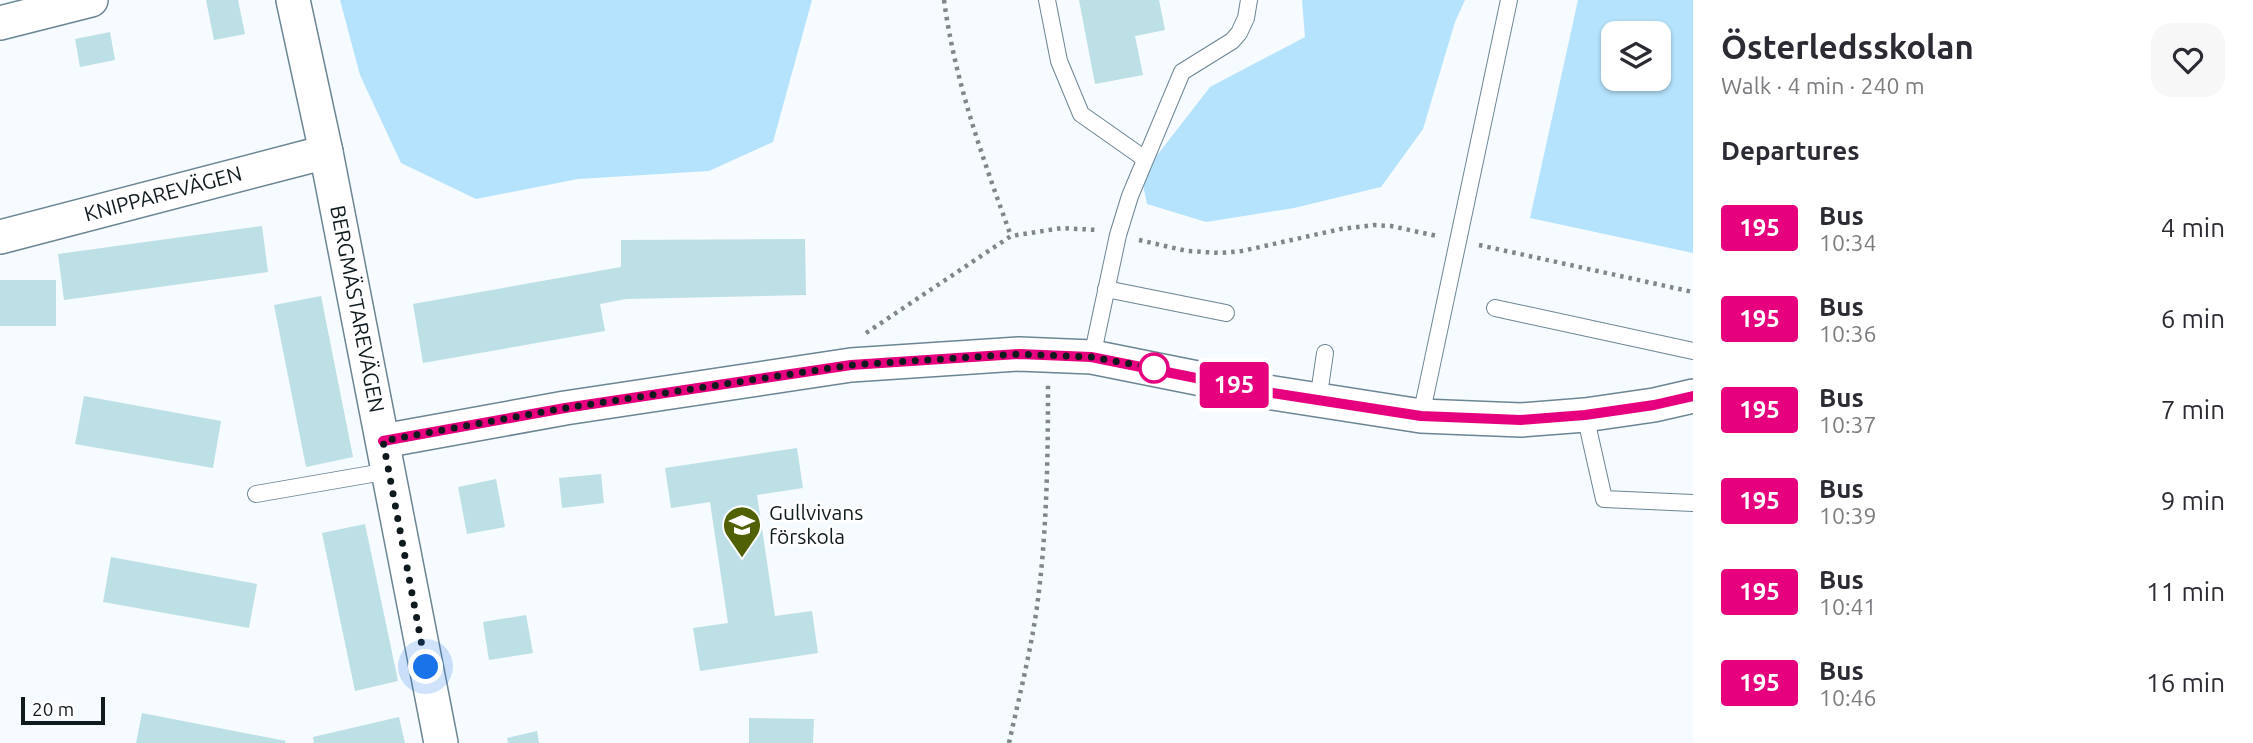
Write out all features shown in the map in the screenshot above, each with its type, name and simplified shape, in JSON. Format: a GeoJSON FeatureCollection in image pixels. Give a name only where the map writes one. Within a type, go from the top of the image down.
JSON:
{"type":"FeatureCollection","features":[{"type":"Feature","properties":{"kind":"street"},"geometry":{"type":"LineString","coordinates":[[0,23],[91,0]]}},
{"type":"Feature","properties":{"kind":"street","name":"BERGMÄSTAREVÄGEN"},"geometry":{"type":"LineString","coordinates":[[293,0],[326,152],[441,743]]}},
{"type":"Feature","properties":{"kind":"street","name":"KNIPPAREVÄGEN"},"geometry":{"type":"LineString","coordinates":[[0,237],[326,152]]}},
{"type":"Feature","properties":{"kind":"street"},"geometry":{"type":"LineString","coordinates":[[386,456],[565,408],[851,365],[1019,354],[1091,357],[1318,401],[1421,416],[1521,420],[1585,415],[1654,405],[1693,396]]}},
{"type":"Feature","properties":{"kind":"lane"},"geometry":{"type":"LineString","coordinates":[[1047,0],[1059,61],[1081,114],[1145,159]]}},
{"type":"Feature","properties":{"kind":"lane"},"geometry":{"type":"LineString","coordinates":[[1091,357],[1118,235],[1130,196],[1182,72],[1232,41],[1239,33],[1249,0]]}},
{"type":"Feature","properties":{"kind":"lane"},"geometry":{"type":"LineString","coordinates":[[1421,416],[1508,0]]}},
{"type":"Feature","properties":{"kind":"lane"},"geometry":{"type":"LineString","coordinates":[[1106,289],[1226,313]]}},
{"type":"Feature","properties":{"kind":"lane"},"geometry":{"type":"LineString","coordinates":[[1495,308],[1693,351]]}},
{"type":"Feature","properties":{"kind":"lane"},"geometry":{"type":"LineString","coordinates":[[1318,401],[1325,353]]}},
{"type":"Feature","properties":{"kind":"lane"},"geometry":{"type":"LineString","coordinates":[[1585,415],[1604,499],[1693,503]]}},
{"type":"Feature","properties":{"kind":"lane"},"geometry":{"type":"LineString","coordinates":[[256,494],[386,456]]}},
{"type":"Feature","properties":{"kind":"path"},"geometry":{"type":"LineString","coordinates":[[944,0],[948,32],[973,129],[1010,236]]}},
{"type":"Feature","properties":{"kind":"path"},"geometry":{"type":"LineString","coordinates":[[851,365],[867,331],[1010,236],[1062,228],[1094,230],[1187,251],[1220,253],[1242,251],[1341,229],[1391,226],[1693,292]]}},
{"type":"Feature","properties":{"kind":"path"},"geometry":{"type":"LineString","coordinates":[[1009,743],[1033,634],[1039,590],[1048,445],[1047,355]]}},
{"type":"Feature","properties":{"kind":"shaded area"},"geometry":{"type":"Polygon","coordinates":[[[340,0],[812,0],[773,142],[709,171],[578,179],[476,199],[401,163],[360,75],[340,0]]]}},
{"type":"Feature","properties":{"kind":"shaded area"},"geometry":{"type":"Polygon","coordinates":[[[1302,0],[1465,0],[1455,22],[1423,129],[1381,187],[1294,208],[1206,222],[1147,204],[1141,176],[1210,87],[1305,37],[1302,0]]]}},
{"type":"Feature","properties":{"kind":"shaded area"},"geometry":{"type":"Polygon","coordinates":[[[1578,0],[1693,0],[1693,253],[1530,218],[1578,0]]]}},
{"type":"Feature","properties":{"kind":"building"},"geometry":{"type":"Polygon","coordinates":[[[206,0],[238,0],[245,34],[214,40],[206,0]]]}},
{"type":"Feature","properties":{"kind":"building"},"geometry":{"type":"Polygon","coordinates":[[[1079,0],[1159,0],[1165,30],[1135,36],[1143,75],[1095,84],[1079,0]]]}},
{"type":"Feature","properties":{"kind":"building"},"geometry":{"type":"Polygon","coordinates":[[[110,32],[115,60],[80,67],[75,39],[110,32]]]}},
{"type":"Feature","properties":{"kind":"building"},"geometry":{"type":"Polygon","coordinates":[[[262,226],[268,272],[64,300],[58,254],[262,226]]]}},
{"type":"Feature","properties":{"kind":"building"},"geometry":{"type":"Polygon","coordinates":[[[805,239],[806,295],[626,299],[600,304],[605,331],[423,363],[413,304],[621,267],[621,240],[805,239]]]}},
{"type":"Feature","properties":{"kind":"building"},"geometry":{"type":"Polygon","coordinates":[[[0,280],[56,280],[56,326],[0,326],[0,280]]]}},
{"type":"Feature","properties":{"kind":"building"},"geometry":{"type":"Polygon","coordinates":[[[321,296],[353,457],[306,467],[274,305],[321,296]]]}},
{"type":"Feature","properties":{"kind":"building"},"geometry":{"type":"Polygon","coordinates":[[[84,396],[221,421],[213,468],[75,444],[84,396]]]}},
{"type":"Feature","properties":{"kind":"building","name":"Gullvivans förskola"},"geometry":{"type":"Polygon","coordinates":[[[797,448],[803,488],[757,495],[775,616],[812,611],[818,653],[700,671],[693,628],[728,623],[710,502],[671,508],[665,468],[797,448]]]}},
{"type":"Feature","properties":{"kind":"building"},"geometry":{"type":"Polygon","coordinates":[[[601,474],[604,503],[562,508],[559,478],[601,474]]]}},
{"type":"Feature","properties":{"kind":"building"},"geometry":{"type":"Polygon","coordinates":[[[496,479],[505,527],[467,534],[458,487],[496,479]]]}},
{"type":"Feature","properties":{"kind":"building"},"geometry":{"type":"Polygon","coordinates":[[[365,524],[398,681],[355,691],[322,533],[365,524]]]}},
{"type":"Feature","properties":{"kind":"building"},"geometry":{"type":"Polygon","coordinates":[[[111,557],[257,584],[249,628],[103,602],[111,557]]]}},
{"type":"Feature","properties":{"kind":"building"},"geometry":{"type":"Polygon","coordinates":[[[526,615],[533,653],[489,660],[483,622],[526,615]]]}},
{"type":"Feature","properties":{"kind":"building"},"geometry":{"type":"Polygon","coordinates":[[[142,713],[286,741],[136,743],[142,713]]]}},
{"type":"Feature","properties":{"kind":"building"},"geometry":{"type":"Polygon","coordinates":[[[399,717],[405,743],[314,743],[313,737],[399,717]]]}},
{"type":"Feature","properties":{"kind":"building"},"geometry":{"type":"Polygon","coordinates":[[[749,718],[814,719],[813,743],[749,743],[749,718]]]}},
{"type":"Feature","properties":{"kind":"building"},"geometry":{"type":"Polygon","coordinates":[[[537,731],[539,743],[508,743],[507,738],[537,731]]]}},
{"type":"Feature","properties":{"kind":"bus line","name":"195"},"geometry":{"type":"LineString","coordinates":[[383,441],[565,408],[851,365],[1019,354],[1091,357],[1266,392],[1421,416],[1521,420],[1585,415],[1654,405],[1693,396]]}},
{"type":"Feature","properties":{"kind":"place","name":"Gullvivans förskola"},"geometry":{"type":"Point","coordinates":[742,559]}},
{"type":"Feature","properties":{"kind":"route"},"geometry":{"type":"LineString","coordinates":[[426,667],[383,441],[565,408],[851,365],[1019,354],[1091,357],[1154,368]]}}]}
